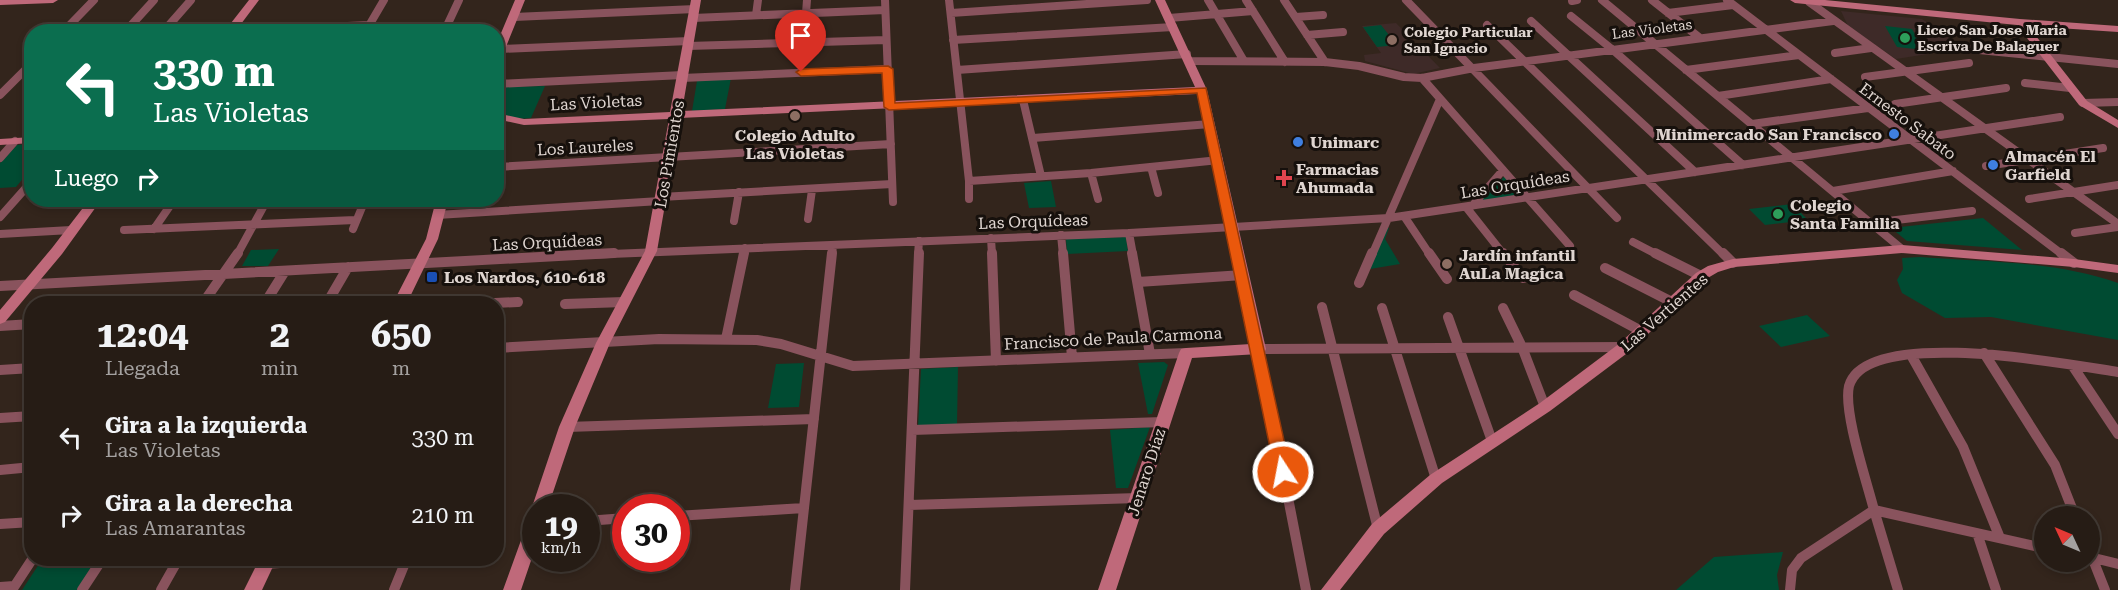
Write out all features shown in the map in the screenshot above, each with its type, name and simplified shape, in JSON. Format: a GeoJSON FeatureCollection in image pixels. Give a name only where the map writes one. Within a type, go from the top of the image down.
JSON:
{"type":"FeatureCollection","features":[{"type":"Feature","properties":{"kind":"street"},"geometry":{"type":"LineString","coordinates":[[0,2],[53,0]]}},
{"type":"Feature","properties":{"kind":"street"},"geometry":{"type":"LineString","coordinates":[[71,24],[94,0]]}},
{"type":"Feature","properties":{"kind":"street"},"geometry":{"type":"LineString","coordinates":[[132,24],[153,0]]}},
{"type":"Feature","properties":{"kind":"street"},"geometry":{"type":"LineString","coordinates":[[170,24],[191,0]]}},
{"type":"Feature","properties":{"kind":"street"},"geometry":{"type":"LineString","coordinates":[[235,24],[254,0]]}},
{"type":"Feature","properties":{"kind":"street"},"geometry":{"type":"LineString","coordinates":[[369,24],[384,0]]}},
{"type":"Feature","properties":{"kind":"street"},"geometry":{"type":"LineString","coordinates":[[448,24],[459,0]]}},
{"type":"Feature","properties":{"kind":"street"},"geometry":{"type":"LineString","coordinates":[[504,42],[520,0]]}},
{"type":"Feature","properties":{"kind":"street"},"geometry":{"type":"LineString","coordinates":[[756,15],[758,0]]}},
{"type":"Feature","properties":{"kind":"street"},"geometry":{"type":"LineString","coordinates":[[806,13],[807,0]]}},
{"type":"Feature","properties":{"kind":"street"},"geometry":{"type":"LineString","coordinates":[[885,0],[893,202]]}},
{"type":"Feature","properties":{"kind":"street"},"geometry":{"type":"LineString","coordinates":[[949,0],[969,199]]}},
{"type":"Feature","properties":{"kind":"street"},"geometry":{"type":"LineString","coordinates":[[1005,0],[1007,9]]}},
{"type":"Feature","properties":{"kind":"street"},"geometry":{"type":"LineString","coordinates":[[951,13],[1059,3],[1147,0]]}},
{"type":"Feature","properties":{"kind":"street"},"geometry":{"type":"LineString","coordinates":[[1160,0],[1202,90],[1259,349],[1306,590]]}},
{"type":"Feature","properties":{"kind":"street"},"geometry":{"type":"LineString","coordinates":[[1208,0],[1244,61]]}},
{"type":"Feature","properties":{"kind":"street"},"geometry":{"type":"LineString","coordinates":[[1246,0],[1285,62]]}},
{"type":"Feature","properties":{"kind":"street"},"geometry":{"type":"LineString","coordinates":[[1284,0],[1325,62]]}},
{"type":"Feature","properties":{"kind":"street"},"geometry":{"type":"LineString","coordinates":[[1406,0],[1617,218]]}},
{"type":"Feature","properties":{"kind":"street"},"geometry":{"type":"LineString","coordinates":[[1572,1],[1577,0]]}},
{"type":"Feature","properties":{"kind":"street"},"geometry":{"type":"LineString","coordinates":[[1602,0],[1902,249]]}},
{"type":"Feature","properties":{"kind":"street"},"geometry":{"type":"LineString","coordinates":[[1652,0],[1700,38]]}},
{"type":"Feature","properties":{"kind":"street"},"geometry":{"type":"LineString","coordinates":[[1795,0],[2118,29]]}},
{"type":"Feature","properties":{"kind":"street"},"geometry":{"type":"LineString","coordinates":[[1668,13],[1730,2]]}},
{"type":"Feature","properties":{"kind":"street","name":"Ernesto Sabato"},"geometry":{"type":"LineString","coordinates":[[1730,2],[2074,263]]}},
{"type":"Feature","properties":{"kind":"street"},"geometry":{"type":"LineString","coordinates":[[1809,2],[2118,225]]}},
{"type":"Feature","properties":{"kind":"street"},"geometry":{"type":"LineString","coordinates":[[514,17],[695,9],[756,15],[885,10]]}},
{"type":"Feature","properties":{"kind":"street","name":"Los Pimientos"},"geometry":{"type":"LineString","coordinates":[[544,494],[567,427],[603,343],[651,251],[695,9]]}},
{"type":"Feature","properties":{"kind":"street"},"geometry":{"type":"LineString","coordinates":[[953,40],[1171,22],[1216,14],[1253,11]]}},
{"type":"Feature","properties":{"kind":"street"},"geometry":{"type":"LineString","coordinates":[[1296,17],[1323,15]]}},
{"type":"Feature","properties":{"kind":"street"},"geometry":{"type":"LineString","coordinates":[[1571,16],[1613,50],[1743,165]]}},
{"type":"Feature","properties":{"kind":"street"},"geometry":{"type":"LineString","coordinates":[[1531,21],[1695,172]]}},
{"type":"Feature","properties":{"kind":"street","name":"Las Violetas"},"geometry":{"type":"LineString","coordinates":[[957,70],[1188,58],[1325,62],[1359,66],[1404,77],[1422,78],[1524,61],[1833,21]]}},
{"type":"Feature","properties":{"kind":"street"},"geometry":{"type":"LineString","coordinates":[[2020,22],[2083,103],[2118,125]]}},
{"type":"Feature","properties":{"kind":"street"},"geometry":{"type":"LineString","coordinates":[[1487,25],[1733,263]]}},
{"type":"Feature","properties":{"kind":"street"},"geometry":{"type":"LineString","coordinates":[[1307,34],[1343,32]]}},
{"type":"Feature","properties":{"kind":"street"},"geometry":{"type":"LineString","coordinates":[[504,54],[689,44],[886,40]]}},
{"type":"Feature","properties":{"kind":"street"},"geometry":{"type":"LineString","coordinates":[[1836,52],[1871,48]]}},
{"type":"Feature","properties":{"kind":"street"},"geometry":{"type":"LineString","coordinates":[[1969,49],[2118,64]]}},
{"type":"Feature","properties":{"kind":"street"},"geometry":{"type":"LineString","coordinates":[[1686,70],[1799,55]]}},
{"type":"Feature","properties":{"kind":"street"},"geometry":{"type":"LineString","coordinates":[[1865,77],[1969,63]]}},
{"type":"Feature","properties":{"kind":"street"},"geometry":{"type":"LineString","coordinates":[[504,84],[888,69]]}},
{"type":"Feature","properties":{"kind":"street"},"geometry":{"type":"LineString","coordinates":[[0,94],[24,71]]}},
{"type":"Feature","properties":{"kind":"street"},"geometry":{"type":"LineString","coordinates":[[1422,78],[1570,246]]}},
{"type":"Feature","properties":{"kind":"street"},"geometry":{"type":"LineString","coordinates":[[1718,96],[1831,79]]}},
{"type":"Feature","properties":{"kind":"street"},"geometry":{"type":"LineString","coordinates":[[2025,82],[2070,88]]}},
{"type":"Feature","properties":{"kind":"street"},"geometry":{"type":"LineString","coordinates":[[1895,104],[2006,88]]}},
{"type":"Feature","properties":{"kind":"street","name":"Las Violetas"},"geometry":{"type":"LineString","coordinates":[[504,118],[524,122],[889,107],[1202,90]]}},
{"type":"Feature","properties":{"kind":"street"},"geometry":{"type":"LineString","coordinates":[[1023,99],[1041,176]]}},
{"type":"Feature","properties":{"kind":"street"},"geometry":{"type":"LineString","coordinates":[[1359,283],[1440,99]]}},
{"type":"Feature","properties":{"kind":"street"},"geometry":{"type":"LineString","coordinates":[[2083,103],[2118,102]]}},
{"type":"Feature","properties":{"kind":"street"},"geometry":{"type":"LineString","coordinates":[[1752,124],[1868,108]]}},
{"type":"Feature","properties":{"kind":"street","name":"Las Orquídeas"},"geometry":{"type":"LineString","coordinates":[[0,286],[651,251],[1129,232],[1389,218],[2060,117]]}},
{"type":"Feature","properties":{"kind":"street"},"geometry":{"type":"LineString","coordinates":[[1033,138],[1210,124]]}},
{"type":"Feature","properties":{"kind":"street"},"geometry":{"type":"LineString","coordinates":[[0,142],[24,140]]}},
{"type":"Feature","properties":{"kind":"street"},"geometry":{"type":"LineString","coordinates":[[0,158],[15,141]]}},
{"type":"Feature","properties":{"kind":"street","name":"Los Laureles"},"geometry":{"type":"LineString","coordinates":[[504,166],[669,155],[891,144]]}},
{"type":"Feature","properties":{"kind":"street"},"geometry":{"type":"LineString","coordinates":[[1986,166],[2103,148]]}},
{"type":"Feature","properties":{"kind":"street"},"geometry":{"type":"LineString","coordinates":[[969,181],[1090,173],[1219,160]]}},
{"type":"Feature","properties":{"kind":"street"},"geometry":{"type":"LineString","coordinates":[[1151,167],[1158,194]]}},
{"type":"Feature","properties":{"kind":"street"},"geometry":{"type":"LineString","coordinates":[[1503,170],[1469,206],[1523,278]]}},
{"type":"Feature","properties":{"kind":"street"},"geometry":{"type":"LineString","coordinates":[[1833,191],[1953,171]]}},
{"type":"Feature","properties":{"kind":"street"},"geometry":{"type":"LineString","coordinates":[[1090,173],[1098,199]]}},
{"type":"Feature","properties":{"kind":"street"},"geometry":{"type":"LineString","coordinates":[[437,215],[739,192],[812,190],[892,184]]}},
{"type":"Feature","properties":{"kind":"street"},"geometry":{"type":"LineString","coordinates":[[2029,199],[2118,185]]}},
{"type":"Feature","properties":{"kind":"street"},"geometry":{"type":"LineString","coordinates":[[0,217],[24,190]]}},
{"type":"Feature","properties":{"kind":"street"},"geometry":{"type":"LineString","coordinates":[[808,219],[812,190]]}},
{"type":"Feature","properties":{"kind":"street"},"geometry":{"type":"LineString","coordinates":[[734,221],[739,192]]}},
{"type":"Feature","properties":{"kind":"street"},"geometry":{"type":"LineString","coordinates":[[0,319],[57,251],[89,207]]}},
{"type":"Feature","properties":{"kind":"street"},"geometry":{"type":"LineString","coordinates":[[153,229],[169,207]]}},
{"type":"Feature","properties":{"kind":"street"},"geometry":{"type":"LineString","coordinates":[[208,296],[242,247],[263,207]]}},
{"type":"Feature","properties":{"kind":"street"},"geometry":{"type":"LineString","coordinates":[[124,230],[253,225],[354,225],[362,207]]}},
{"type":"Feature","properties":{"kind":"street"},"geometry":{"type":"LineString","coordinates":[[404,296],[432,239],[440,207]]}},
{"type":"Feature","properties":{"kind":"street"},"geometry":{"type":"LineString","coordinates":[[1871,223],[1972,211]]}},
{"type":"Feature","properties":{"kind":"street"},"geometry":{"type":"LineString","coordinates":[[1404,216],[1447,279]]}},
{"type":"Feature","properties":{"kind":"street"},"geometry":{"type":"LineString","coordinates":[[2075,233],[2118,225]]}},
{"type":"Feature","properties":{"kind":"street"},"geometry":{"type":"LineString","coordinates":[[0,234],[71,230]]}},
{"type":"Feature","properties":{"kind":"street"},"geometry":{"type":"LineString","coordinates":[[1129,232],[1150,354]]}},
{"type":"Feature","properties":{"kind":"street"},"geometry":{"type":"LineString","coordinates":[[1061,235],[1072,357]]}},
{"type":"Feature","properties":{"kind":"street"},"geometry":{"type":"LineString","coordinates":[[991,238],[996,361]]}},
{"type":"Feature","properties":{"kind":"street"},"geometry":{"type":"LineString","coordinates":[[905,590],[919,241]]}},
{"type":"Feature","properties":{"kind":"street"},"geometry":{"type":"LineString","coordinates":[[1633,242],[1701,276]]}},
{"type":"Feature","properties":{"kind":"street"},"geometry":{"type":"LineString","coordinates":[[795,590],[833,245]]}},
{"type":"Feature","properties":{"kind":"street"},"geometry":{"type":"LineString","coordinates":[[726,339],[744,248]]}},
{"type":"Feature","properties":{"kind":"street","name":"Las Vertientes"},"geometry":{"type":"LineString","coordinates":[[1330,590],[1378,529],[1436,478],[1545,407],[1625,347],[1701,276],[1713,269],[1733,263],[1902,249],[2074,263],[2118,269]]}},
{"type":"Feature","properties":{"kind":"street"},"geometry":{"type":"LineString","coordinates":[[331,296],[348,267]]}},
{"type":"Feature","properties":{"kind":"street"},"geometry":{"type":"LineString","coordinates":[[1605,268],[1672,302]]}},
{"type":"Feature","properties":{"kind":"street"},"geometry":{"type":"LineString","coordinates":[[269,296],[285,271]]}},
{"type":"Feature","properties":{"kind":"street"},"geometry":{"type":"LineString","coordinates":[[1138,282],[1243,275]]}},
{"type":"Feature","properties":{"kind":"street"},"geometry":{"type":"LineString","coordinates":[[1574,295],[1643,332]]}},
{"type":"Feature","properties":{"kind":"street"},"geometry":{"type":"LineString","coordinates":[[504,303],[518,302]]}},
{"type":"Feature","properties":{"kind":"street"},"geometry":{"type":"LineString","coordinates":[[565,304],[624,302]]}},
{"type":"Feature","properties":{"kind":"street"},"geometry":{"type":"LineString","coordinates":[[1322,307],[1378,529]]}},
{"type":"Feature","properties":{"kind":"street"},"geometry":{"type":"LineString","coordinates":[[1382,308],[1436,478]]}},
{"type":"Feature","properties":{"kind":"street"},"geometry":{"type":"LineString","coordinates":[[1503,308],[1522,347],[1545,407]]}},
{"type":"Feature","properties":{"kind":"street"},"geometry":{"type":"LineString","coordinates":[[1448,317],[1491,441]]}},
{"type":"Feature","properties":{"kind":"street"},"geometry":{"type":"LineString","coordinates":[[0,326],[24,324]]}},
{"type":"Feature","properties":{"kind":"street","name":"Francisco de Paula Carmona"},"geometry":{"type":"LineString","coordinates":[[504,348],[726,339],[779,343],[820,359],[853,366],[1259,349],[1625,347]]}},
{"type":"Feature","properties":{"kind":"street","name":"Jenaro Díaz"},"geometry":{"type":"LineString","coordinates":[[1107,590],[1186,353]]}},
{"type":"Feature","properties":{"kind":"street"},"geometry":{"type":"LineString","coordinates":[[1984,353],[2055,465],[2071,506]]}},
{"type":"Feature","properties":{"kind":"street"},"geometry":{"type":"LineString","coordinates":[[1898,590],[1874,510],[1849,410],[1847,397],[1850,383],[1857,371],[1871,364],[1911,355],[1984,353],[2060,361],[2118,372]]}},
{"type":"Feature","properties":{"kind":"street"},"geometry":{"type":"LineString","coordinates":[[1911,355],[1963,447],[2000,538]]}},
{"type":"Feature","properties":{"kind":"street"},"geometry":{"type":"LineString","coordinates":[[2072,365],[2118,434]]}},
{"type":"Feature","properties":{"kind":"street"},"geometry":{"type":"LineString","coordinates":[[0,370],[24,368]]}},
{"type":"Feature","properties":{"kind":"street"},"geometry":{"type":"LineString","coordinates":[[0,418],[24,416]]}},
{"type":"Feature","properties":{"kind":"street"},"geometry":{"type":"LineString","coordinates":[[567,427],[814,419]]}},
{"type":"Feature","properties":{"kind":"street"},"geometry":{"type":"LineString","coordinates":[[912,430],[1163,422]]}},
{"type":"Feature","properties":{"kind":"street"},"geometry":{"type":"LineString","coordinates":[[0,470],[24,468]]}},
{"type":"Feature","properties":{"kind":"street"},"geometry":{"type":"LineString","coordinates":[[909,505],[1138,498]]}},
{"type":"Feature","properties":{"kind":"street"},"geometry":{"type":"LineString","coordinates":[[690,515],[804,508]]}},
{"type":"Feature","properties":{"kind":"street"},"geometry":{"type":"LineString","coordinates":[[1790,590],[1792,570],[1801,558],[1874,510],[2034,546]]}},
{"type":"Feature","properties":{"kind":"street"},"geometry":{"type":"LineString","coordinates":[[0,524],[24,522]]}},
{"type":"Feature","properties":{"kind":"street"},"geometry":{"type":"LineString","coordinates":[[1977,533],[1996,590]]}},
{"type":"Feature","properties":{"kind":"street"},"geometry":{"type":"LineString","coordinates":[[2100,559],[2118,564]]}},
{"type":"Feature","properties":{"kind":"street"},"geometry":{"type":"LineString","coordinates":[[512,590],[522,561]]}},
{"type":"Feature","properties":{"kind":"street"},"geometry":{"type":"LineString","coordinates":[[0,587],[13,588],[28,566]]}},
{"type":"Feature","properties":{"kind":"street"},"geometry":{"type":"LineString","coordinates":[[82,590],[98,566]]}},
{"type":"Feature","properties":{"kind":"street"},"geometry":{"type":"LineString","coordinates":[[161,590],[174,566]]}},
{"type":"Feature","properties":{"kind":"street"},"geometry":{"type":"LineString","coordinates":[[253,590],[265,566]]}},
{"type":"Feature","properties":{"kind":"street"},"geometry":{"type":"LineString","coordinates":[[394,590],[404,566]]}},
{"type":"Feature","properties":{"kind":"street"},"geometry":{"type":"LineString","coordinates":[[2097,572],[2105,590]]}},
{"type":"Feature","properties":{"kind":"shaded area","name":"Liceo San Jose Maria Escriva De Balaguer"},"geometry":{"type":"Polygon","coordinates":[[[1841,11],[1922,19],[1966,48],[1896,59],[1848,26],[1841,11]]]}},
{"type":"Feature","properties":{"kind":"shaded area","name":"Colegio Particular San Ignacio"},"geometry":{"type":"Polygon","coordinates":[[[1396,23],[1440,68],[1413,74],[1365,61],[1364,55],[1381,53],[1362,26],[1396,23]]]}},
{"type":"Feature","properties":{"kind":"green space"},"geometry":{"type":"Polygon","coordinates":[[[1381,25],[1397,45],[1377,47],[1363,27],[1381,25]]]}},
{"type":"Feature","properties":{"kind":"green space","name":"Liceo San Jose Maria Escriva De Balaguer"},"geometry":{"type":"Polygon","coordinates":[[[1885,26],[1912,29],[1924,50],[1897,47],[1885,26]]]}},
{"type":"Feature","properties":{"kind":"green space"},"geometry":{"type":"Polygon","coordinates":[[[731,78],[725,109],[692,111],[697,81],[731,78]]]}},
{"type":"Feature","properties":{"kind":"green space"},"geometry":{"type":"Polygon","coordinates":[[[545,86],[531,118],[516,119],[504,116],[504,87],[545,86]]]}},
{"type":"Feature","properties":{"kind":"green space"},"geometry":{"type":"Polygon","coordinates":[[[24,144],[24,177],[16,187],[0,188],[0,163],[17,145],[24,144]]]}},
{"type":"Feature","properties":{"kind":"green space"},"geometry":{"type":"Polygon","coordinates":[[[1505,176],[1521,196],[1479,201],[1505,176]]]}},
{"type":"Feature","properties":{"kind":"green space"},"geometry":{"type":"Polygon","coordinates":[[[1051,181],[1056,207],[1029,208],[1024,183],[1051,181]]]}},
{"type":"Feature","properties":{"kind":"green space","name":"Colegio Santa Familia"},"geometry":{"type":"Polygon","coordinates":[[[1792,204],[1808,220],[1765,225],[1749,209],[1792,204]]]}},
{"type":"Feature","properties":{"kind":"green space"},"geometry":{"type":"Polygon","coordinates":[[[1983,218],[2022,250],[1907,241],[1891,228],[1983,218]]]}},
{"type":"Feature","properties":{"kind":"green space"},"geometry":{"type":"Polygon","coordinates":[[[1386,227],[1389,228],[1385,239],[1400,264],[1370,269],[1386,227]]]}},
{"type":"Feature","properties":{"kind":"green space"},"geometry":{"type":"Polygon","coordinates":[[[1126,237],[1128,251],[1067,254],[1066,239],[1126,237]]]}},
{"type":"Feature","properties":{"kind":"green space"},"geometry":{"type":"Polygon","coordinates":[[[279,249],[268,266],[242,266],[251,250],[279,249]]]}},
{"type":"Feature","properties":{"kind":"green space"},"geometry":{"type":"Polygon","coordinates":[[[1920,257],[2045,266],[2118,283],[2118,340],[1991,317],[1945,318],[1902,293],[1897,280],[1903,269],[1902,258],[1920,257]]]}},
{"type":"Feature","properties":{"kind":"green space"},"geometry":{"type":"Polygon","coordinates":[[[1807,315],[1830,336],[1781,347],[1759,326],[1807,315]]]}},
{"type":"Feature","properties":{"kind":"green space"},"geometry":{"type":"Polygon","coordinates":[[[1164,362],[1168,365],[1152,414],[1148,414],[1138,363],[1164,362]]]}},
{"type":"Feature","properties":{"kind":"green space"},"geometry":{"type":"Polygon","coordinates":[[[804,363],[799,407],[768,408],[776,364],[804,363]]]}},
{"type":"Feature","properties":{"kind":"green space"},"geometry":{"type":"Polygon","coordinates":[[[958,367],[957,425],[918,427],[921,369],[958,367]]]}},
{"type":"Feature","properties":{"kind":"green space"},"geometry":{"type":"Polygon","coordinates":[[[1150,427],[1128,488],[1116,488],[1110,430],[1150,427]]]}},
{"type":"Feature","properties":{"kind":"green space"},"geometry":{"type":"Polygon","coordinates":[[[1783,552],[1777,575],[1779,590],[1676,590],[1714,557],[1783,552]]]}},
{"type":"Feature","properties":{"kind":"green space"},"geometry":{"type":"Polygon","coordinates":[[[38,566],[92,566],[77,590],[22,590],[38,566]]]}},
{"type":"Feature","properties":{"kind":"place","name":"Liceo San Jose Maria Escriva De Balaguer"},"geometry":{"type":"Point","coordinates":[1905,38]}},
{"type":"Feature","properties":{"kind":"place","name":"Colegio Particular San Ignacio"},"geometry":{"type":"Point","coordinates":[1392,40]}},
{"type":"Feature","properties":{"kind":"place","name":"Colegio Adulto Las Violetas"},"geometry":{"type":"Point","coordinates":[795,116]}},
{"type":"Feature","properties":{"kind":"place","name":"Minimercado San Francisco"},"geometry":{"type":"Point","coordinates":[1894,134]}},
{"type":"Feature","properties":{"kind":"place","name":"Unimarc"},"geometry":{"type":"Point","coordinates":[1298,142]}},
{"type":"Feature","properties":{"kind":"place","name":"Almacén El Garfield"},"geometry":{"type":"Point","coordinates":[1993,165]}},
{"type":"Feature","properties":{"kind":"place","name":"Farmacias Ahumada"},"geometry":{"type":"Point","coordinates":[1284,178]}},
{"type":"Feature","properties":{"kind":"place","name":"Colegio Santa Familia"},"geometry":{"type":"Point","coordinates":[1778,214]}},
{"type":"Feature","properties":{"kind":"place","name":"Jardín infantil AuLa Magica"},"geometry":{"type":"Point","coordinates":[1447,264]}},
{"type":"Feature","properties":{"kind":"place","name":"Los Nardos, 610-618"},"geometry":{"type":"Point","coordinates":[432,277]}},
{"type":"Feature","properties":{"kind":"route"},"geometry":{"type":"LineString","coordinates":[[801,72],[888,69],[889,107],[1202,90],[1219,160],[1283,472]]}}]}
